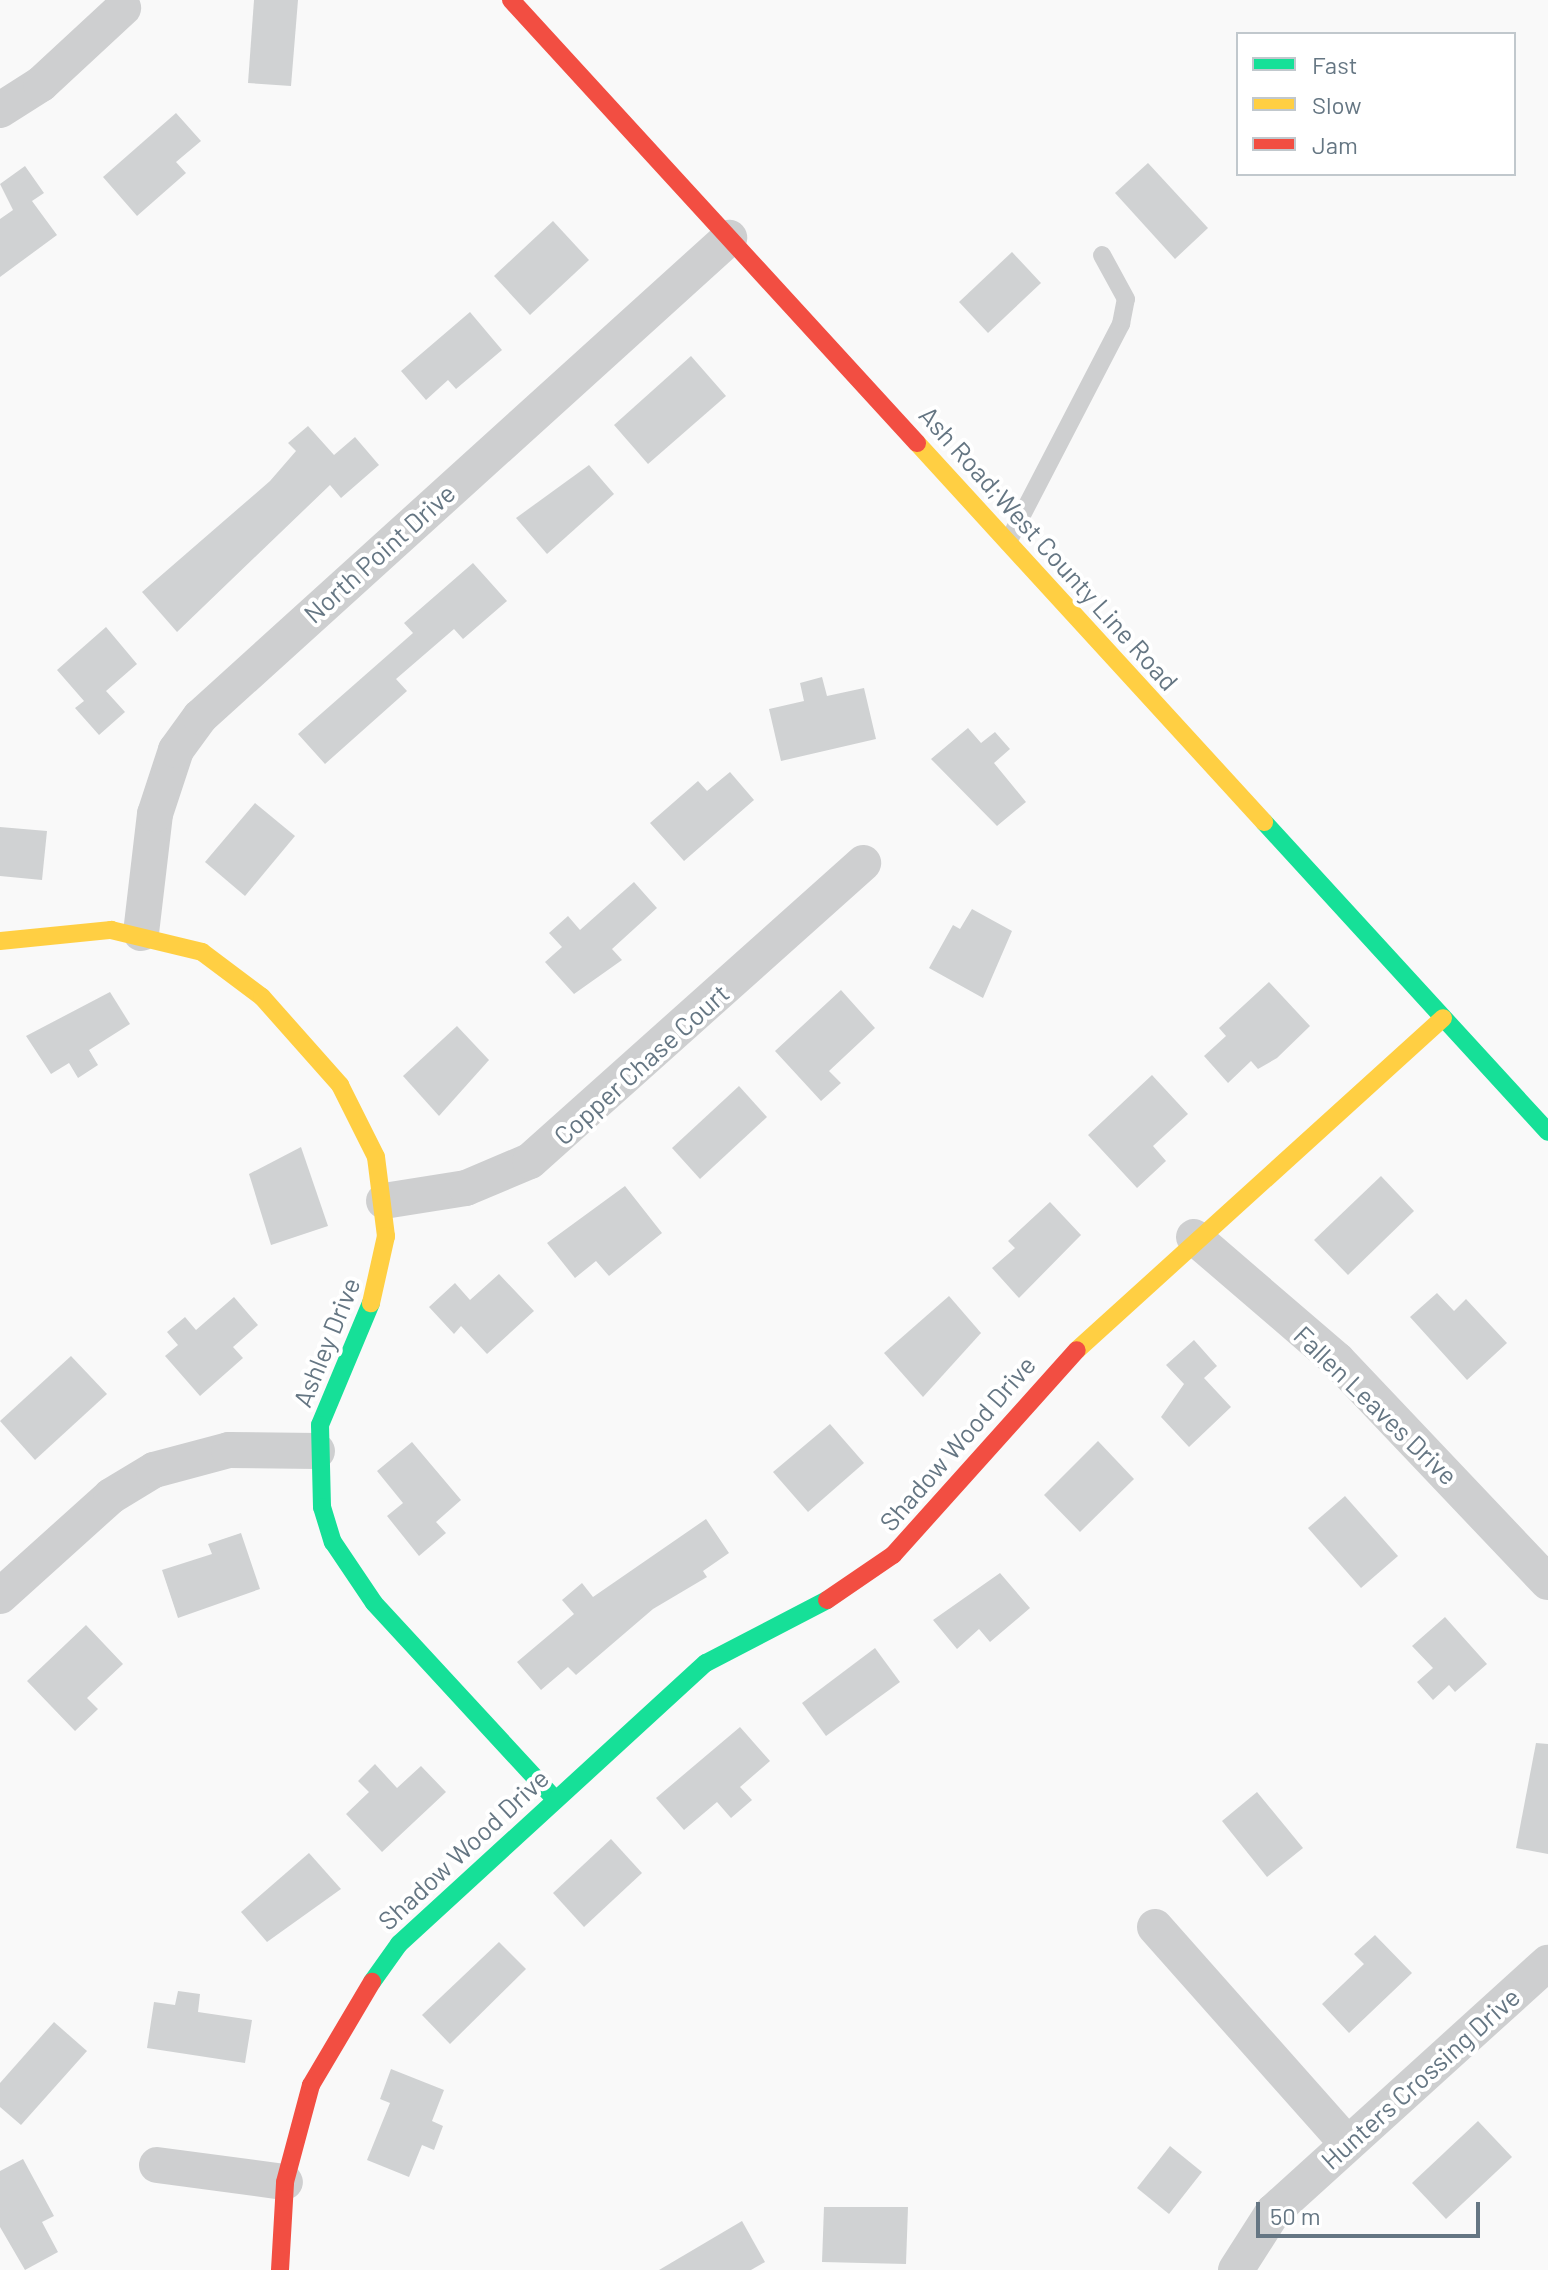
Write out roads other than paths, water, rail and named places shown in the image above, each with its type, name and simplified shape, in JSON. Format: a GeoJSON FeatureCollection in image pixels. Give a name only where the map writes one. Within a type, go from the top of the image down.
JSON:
{"type":"FeatureCollection","features":[{"type":"Feature","properties":{"kind":"street","name":"Ash Road;West County Line Road"},"geometry":{"type":"LineString","coordinates":[[511,0],[1548,1132]]}},
{"type":"Feature","properties":{"kind":"street"},"geometry":{"type":"LineString","coordinates":[[0,110],[41,84],[123,8]]}},
{"type":"Feature","properties":{"kind":"street","name":"North Point Drive"},"geometry":{"type":"LineString","coordinates":[[141,933],[158,801],[176,750],[200,717],[729,238]]}},
{"type":"Feature","properties":{"kind":"street","name":"Copper Chase Court"},"geometry":{"type":"LineString","coordinates":[[384,1201],[466,1188],[530,1161],[863,863]]}},
{"type":"Feature","properties":{"kind":"street","name":"Ashley Drive"},"geometry":{"type":"LineString","coordinates":[[0,941],[141,933],[202,952],[262,997],[361,1120],[384,1201],[380,1276],[331,1389],[317,1451],[322,1507],[346,1566],[554,1798]]}},
{"type":"Feature","properties":{"kind":"street","name":"Shadow Wood Drive"},"geometry":{"type":"LineString","coordinates":[[280,2270],[285,2182],[311,2085],[364,1987],[399,1944],[554,1798],[706,1663],[822,1605],[893,1555],[1053,1371],[1194,1237],[1443,1018]]}},
{"type":"Feature","properties":{"kind":"street","name":"Fallen Leaves Drive"},"geometry":{"type":"LineString","coordinates":[[1194,1237],[1337,1360],[1548,1582]]}},
{"type":"Feature","properties":{"kind":"street"},"geometry":{"type":"LineString","coordinates":[[0,1596],[111,1496],[154,1470],[229,1450],[317,1451]]}},
{"type":"Feature","properties":{"kind":"street"},"geometry":{"type":"LineString","coordinates":[[1155,1927],[1347,2143]]}},
{"type":"Feature","properties":{"kind":"street","name":"Hunters Crossing Drive"},"geometry":{"type":"LineString","coordinates":[[1236,2270],[1273,2212],[1548,1963]]}},
{"type":"Feature","properties":{"kind":"street"},"geometry":{"type":"LineString","coordinates":[[157,2165],[285,2182]]}},
{"type":"Feature","properties":{"kind":"lane"},"geometry":{"type":"LineString","coordinates":[[1008,542],[1121,324],[1126,299],[1102,255]]}}]}
